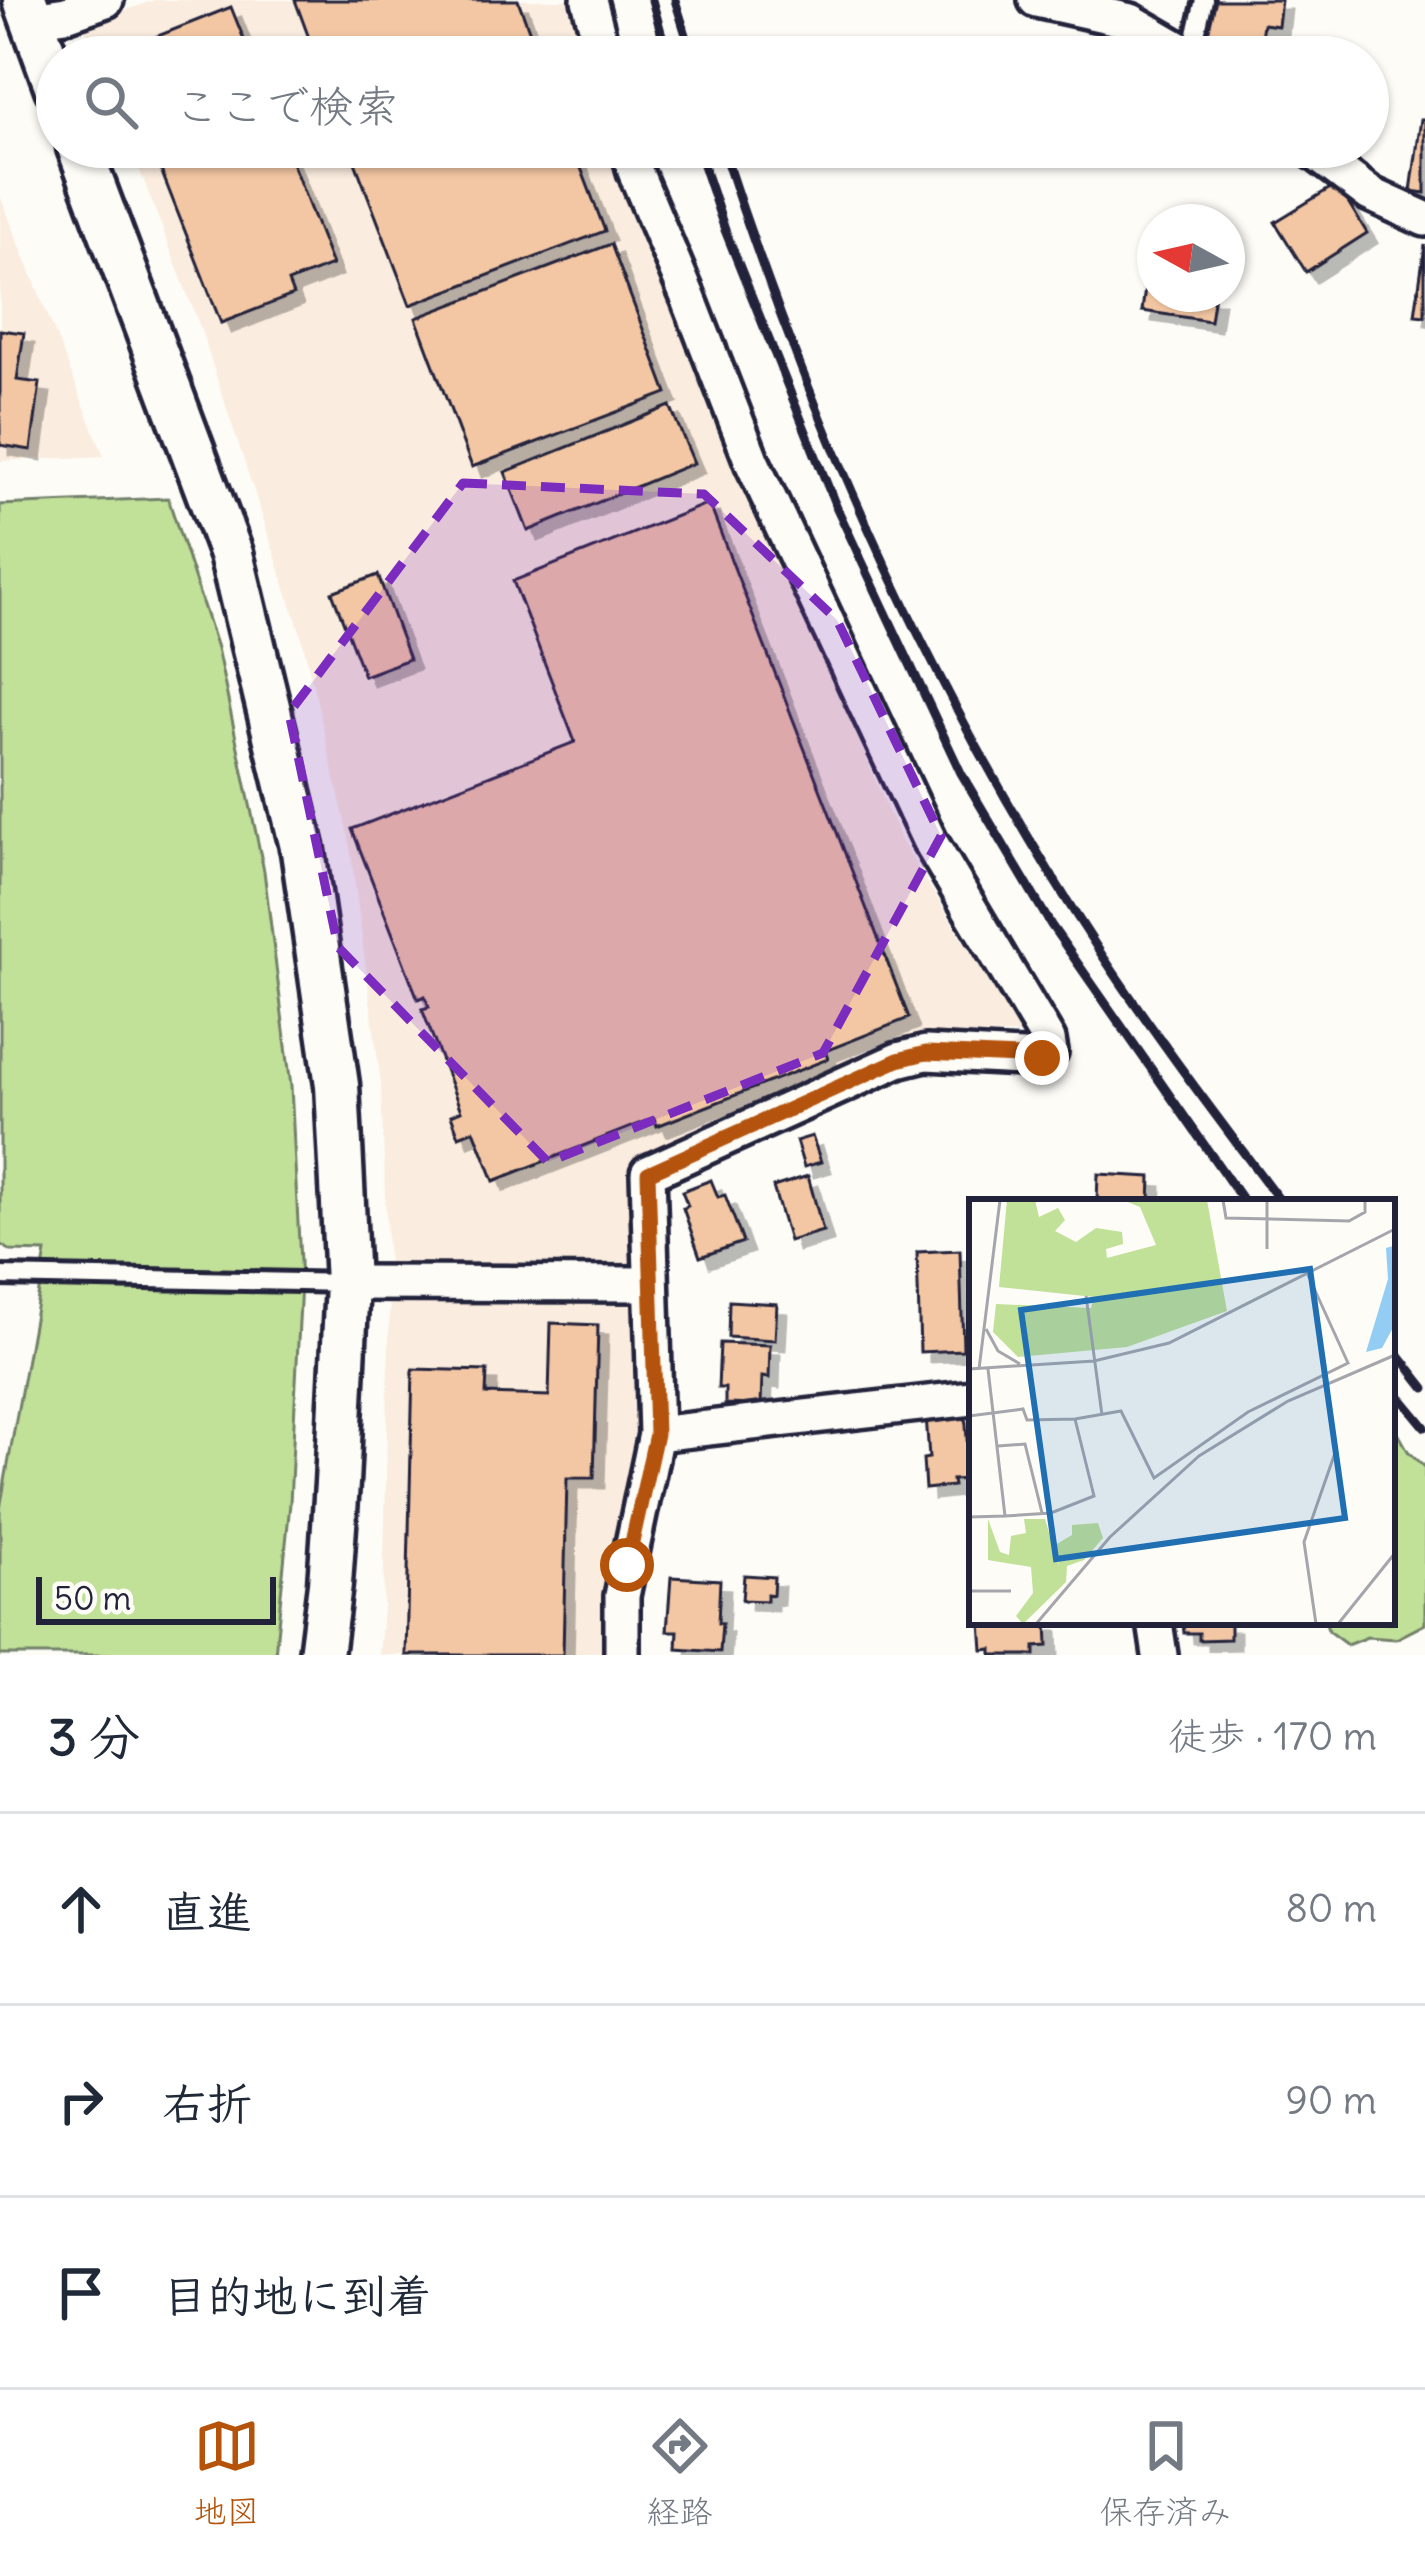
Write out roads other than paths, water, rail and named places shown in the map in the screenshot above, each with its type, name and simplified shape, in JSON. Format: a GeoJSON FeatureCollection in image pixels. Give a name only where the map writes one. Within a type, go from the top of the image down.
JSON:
{"type":"FeatureCollection","features":[{"type":"Feature","properties":{"kind":"street"},"geometry":{"type":"LineString","coordinates":[[28,10],[66,14],[106,0]]}},
{"type":"Feature","properties":{"kind":"street"},"geometry":{"type":"LineString","coordinates":[[589,0],[598,36]]}},
{"type":"Feature","properties":{"kind":"street"},"geometry":{"type":"LineString","coordinates":[[1036,0],[1131,20],[1158,36]]}},
{"type":"Feature","properties":{"kind":"street"},"geometry":{"type":"LineString","coordinates":[[87,168],[231,554],[303,851],[337,1084],[346,1283],[338,1483],[321,1655]]}},
{"type":"Feature","properties":{"kind":"street"},"geometry":{"type":"LineString","coordinates":[[622,1655],[622,1596],[656,1434],[648,1173],[898,1060],[926,1053],[1042,1058],[1050,1052],[1048,1040],[928,840],[762,483],[634,168]]}},
{"type":"Feature","properties":{"kind":"street"},"geometry":{"type":"LineString","coordinates":[[1336,168],[1370,194],[1425,219]]}},
{"type":"Feature","properties":{"kind":"street"},"geometry":{"type":"LineString","coordinates":[[346,1283],[651,1284]]}},
{"type":"Feature","properties":{"kind":"street"},"geometry":{"type":"LineString","coordinates":[[656,1434],[969,1398]]}},
{"type":"Feature","properties":{"kind":"street"},"geometry":{"type":"LineString","coordinates":[[1155,1625],[1160,1655]]}},
{"type":"Feature","properties":{"kind":"lane"},"geometry":{"type":"LineString","coordinates":[[1196,36],[1204,0]]}},
{"type":"Feature","properties":{"kind":"lane"},"geometry":{"type":"LineString","coordinates":[[0,1276],[346,1283]]}},
{"type":"Feature","properties":{"kind":"railway"},"geometry":{"type":"LineString","coordinates":[[652,0],[662,36]]}},
{"type":"Feature","properties":{"kind":"railway"},"geometry":{"type":"LineString","coordinates":[[675,0],[686,36]]}},
{"type":"Feature","properties":{"kind":"railway"},"geometry":{"type":"LineString","coordinates":[[704,168],[835,504],[961,773],[1051,925],[1242,1199]]}},
{"type":"Feature","properties":{"kind":"railway"},"geometry":{"type":"LineString","coordinates":[[729,168],[839,460],[884,562],[985,761],[1100,952],[1279,1199]]}},
{"type":"Feature","properties":{"kind":"railway"},"geometry":{"type":"LineString","coordinates":[[1395,1350],[1425,1388]]}},
{"type":"Feature","properties":{"kind":"railway"},"geometry":{"type":"LineString","coordinates":[[1395,1391],[1425,1427]]}}]}
